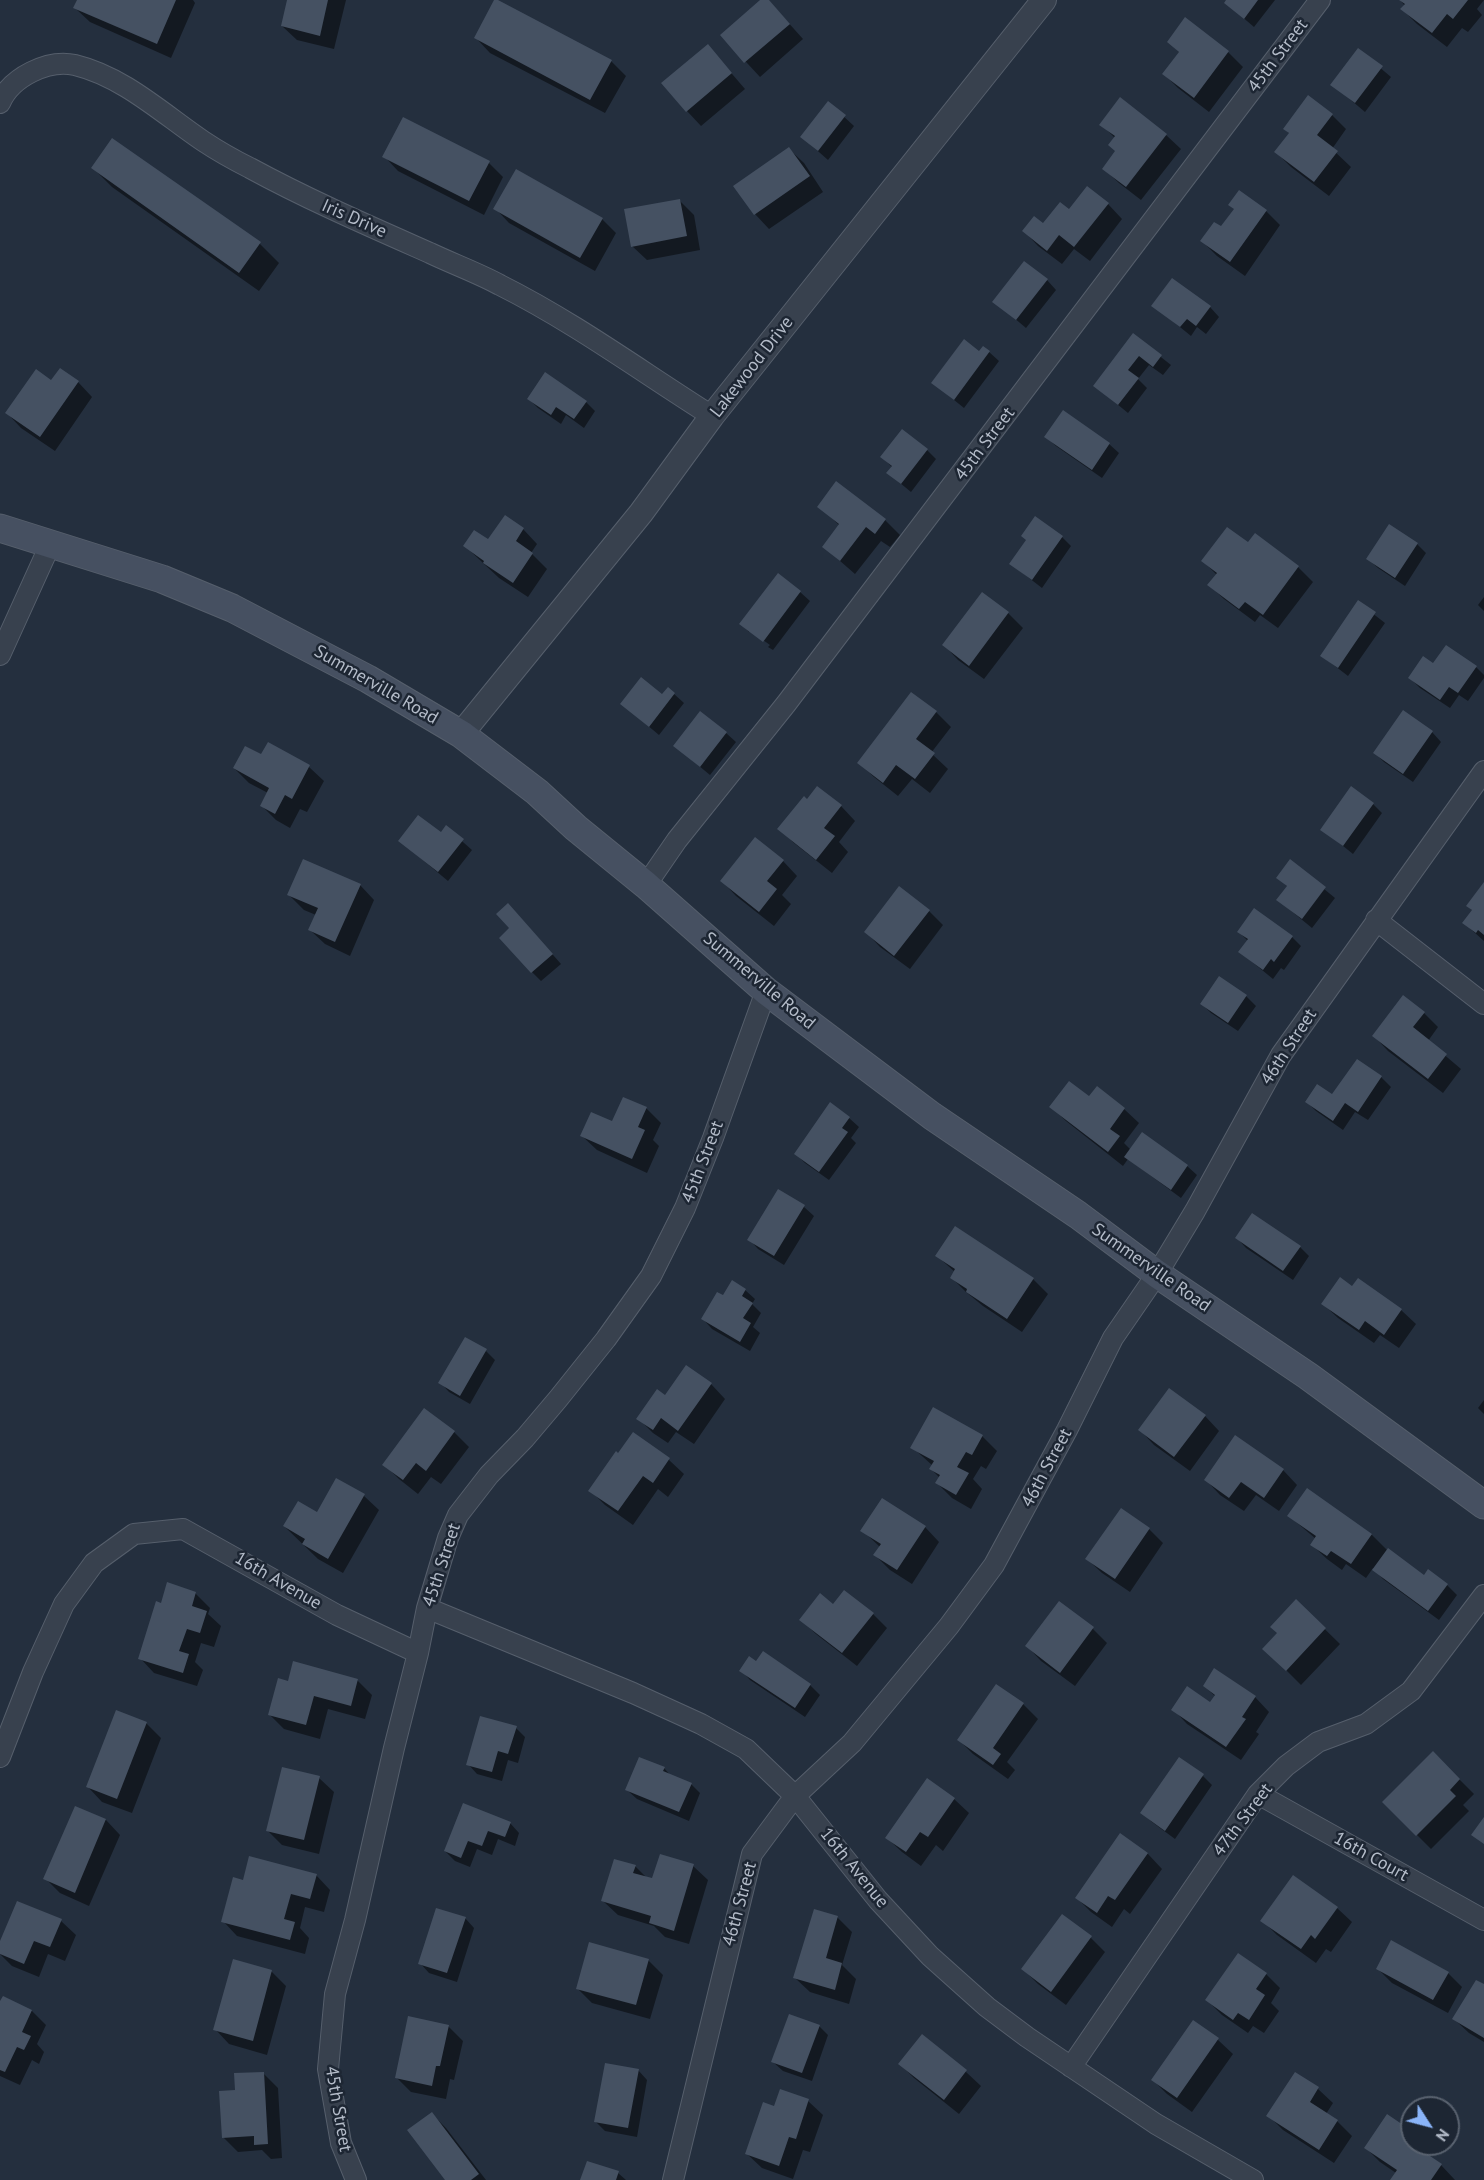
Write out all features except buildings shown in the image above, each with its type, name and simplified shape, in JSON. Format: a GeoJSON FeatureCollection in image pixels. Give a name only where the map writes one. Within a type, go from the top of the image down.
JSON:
{"type":"FeatureCollection","features":[{"type":"Feature","properties":{"kind":"main road","name":"Summerville Road"},"geometry":{"type":"LineString","coordinates":[[0,528],[162,579],[232,608],[301,642],[461,734],[537,792],[766,991],[932,1116],[1078,1215],[1157,1274],[1308,1376],[1484,1505]]}},
{"type":"Feature","properties":{"kind":"street","name":"Lakewood Drive"},"geometry":{"type":"LineString","coordinates":[[461,734],[641,513],[712,416],[1044,0]]}},
{"type":"Feature","properties":{"kind":"street","name":"45th Street"},"geometry":{"type":"LineString","coordinates":[[646,885],[677,840],[786,704],[1320,0]]}},
{"type":"Feature","properties":{"kind":"street","name":"Iris Drive"},"geometry":{"type":"LineString","coordinates":[[0,103],[21,78],[45,66],[72,65],[97,72],[142,97],[204,141],[248,167],[314,201],[500,285],[567,323],[712,416]]}},
{"type":"Feature","properties":{"kind":"street"},"geometry":{"type":"LineString","coordinates":[[0,655],[50,545]]}},
{"type":"Feature","properties":{"kind":"street","name":"46th Street"},"geometry":{"type":"LineString","coordinates":[[673,2180],[752,1854],[795,1796],[852,1743],[949,1626],[994,1565],[1068,1430],[1113,1338],[1157,1274],[1195,1211],[1281,1055],[1484,771]]}},
{"type":"Feature","properties":{"kind":"street"},"geometry":{"type":"LineString","coordinates":[[1376,920],[1484,1004]]}},
{"type":"Feature","properties":{"kind":"street","name":"45th Street"},"geometry":{"type":"LineString","coordinates":[[356,2180],[341,2143],[328,2069],[335,1994],[355,1920],[427,1608],[448,1538],[458,1515],[489,1474],[525,1438],[565,1391],[651,1276],[685,1208],[766,991]]}},
{"type":"Feature","properties":{"kind":"street","name":"16th Avenue"},"geometry":{"type":"LineString","coordinates":[[0,1757],[33,1672],[64,1604],[94,1563],[134,1534],[183,1529],[337,1615],[418,1653]]}},
{"type":"Feature","properties":{"kind":"street","name":"47th Street"},"geometry":{"type":"LineString","coordinates":[[1071,2067],[1258,1794],[1286,1766],[1318,1742],[1366,1724],[1411,1691],[1484,1595]]}},
{"type":"Feature","properties":{"kind":"street","name":"16th Avenue"},"geometry":{"type":"LineString","coordinates":[[427,1608],[603,1680],[701,1724],[746,1749],[795,1796],[878,1900],[930,1956],[987,2007],[1156,2124],[1253,2180]]}},
{"type":"Feature","properties":{"kind":"street","name":"16th Court"},"geometry":{"type":"LineString","coordinates":[[1258,1794],[1484,1920]]}}]}
